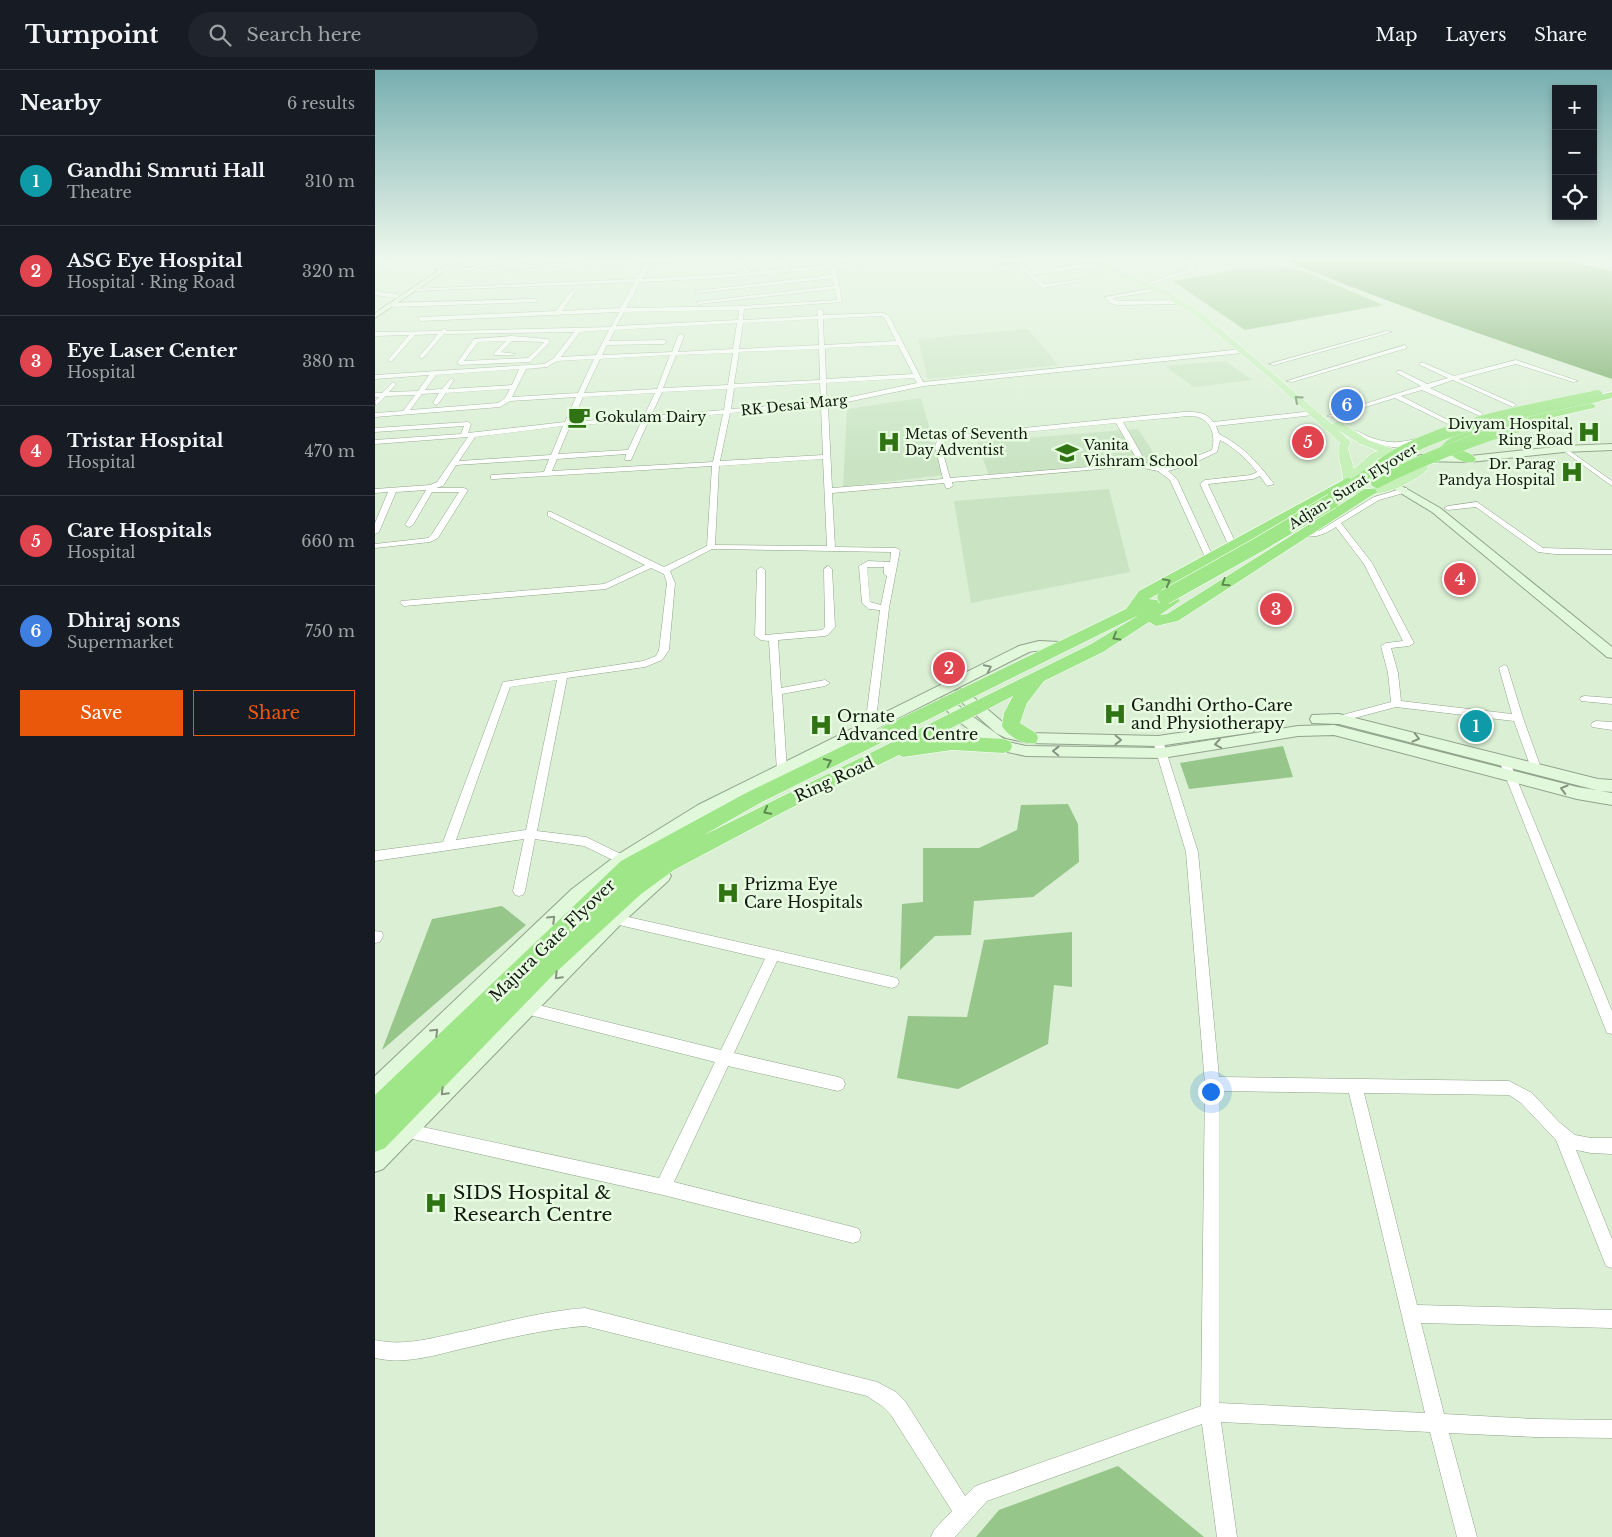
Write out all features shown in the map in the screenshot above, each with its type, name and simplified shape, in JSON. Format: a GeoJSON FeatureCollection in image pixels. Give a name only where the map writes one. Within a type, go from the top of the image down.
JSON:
{"type":"FeatureCollection","features":[{"type":"Feature","properties":{"kind":"highway","name":"Adjan- Surat Flyover"},"geometry":{"type":"LineString","coordinates":[[1168,599],[1349,490],[1405,449],[1467,426],[1509,414],[1597,396],[1611,397]]}},
{"type":"Feature","properties":{"kind":"highway"},"geometry":{"type":"LineString","coordinates":[[1611,397],[1530,418],[1453,442],[1446,446],[1438,458],[1415,462],[1415,449],[1451,436],[1515,416],[1611,397]]}},
{"type":"Feature","properties":{"kind":"highway"},"geometry":{"type":"LineString","coordinates":[[1453,442],[1451,445],[1454,451],[1470,459]]}},
{"type":"Feature","properties":{"kind":"highway"},"geometry":{"type":"LineString","coordinates":[[1348,480],[1210,559],[1144,594],[1134,619],[1172,618],[1303,532],[1370,492]]}},
{"type":"Feature","properties":{"kind":"highway","name":"Ring Road"},"geometry":{"type":"LineString","coordinates":[[681,857],[784,803],[1097,648],[1134,619],[1168,599]]}},
{"type":"Feature","properties":{"kind":"highway","name":"Ring Road"},"geometry":{"type":"LineString","coordinates":[[753,798],[1060,646],[1134,619]]}},
{"type":"Feature","properties":{"kind":"highway"},"geometry":{"type":"LineString","coordinates":[[1029,738],[1011,726],[1011,716],[1018,702],[1043,675]]}},
{"type":"Feature","properties":{"kind":"highway"},"geometry":{"type":"LineString","coordinates":[[890,752],[952,743],[1003,746]]}},
{"type":"Feature","properties":{"kind":"highway","name":"Majura Gate Flyover"},"geometry":{"type":"LineString","coordinates":[[375,1138],[629,867],[753,798]]}},
{"type":"Feature","properties":{"kind":"highway","name":"Majura Gate Flyover"},"geometry":{"type":"LineString","coordinates":[[375,1113],[536,966],[633,888],[665,864],[681,857]]}},
{"type":"Feature","properties":{"kind":"main road"},"geometry":{"type":"LineString","coordinates":[[1213,326],[1353,448]]}},
{"type":"Feature","properties":{"kind":"main road"},"geometry":{"type":"LineString","coordinates":[[1228,326],[1341,427],[1364,442],[1415,462],[1401,484]]}},
{"type":"Feature","properties":{"kind":"main road"},"geometry":{"type":"LineString","coordinates":[[1364,442],[1368,452],[1353,448],[1343,448],[1348,480],[1347,486],[1358,492],[1370,492],[1401,484],[1449,508],[1612,642]]}},
{"type":"Feature","properties":{"kind":"main road"},"geometry":{"type":"LineString","coordinates":[[1348,480],[1377,455],[1391,453]]}},
{"type":"Feature","properties":{"kind":"street"},"geometry":{"type":"LineString","coordinates":[[422,358],[447,326]]}},
{"type":"Feature","properties":{"kind":"street"},"geometry":{"type":"LineString","coordinates":[[375,334],[578,330],[640,326]]}},
{"type":"Feature","properties":{"kind":"street"},"geometry":{"type":"LineString","coordinates":[[711,547],[716,463],[727,412],[740,326]]}},
{"type":"Feature","properties":{"kind":"street"},"geometry":{"type":"LineString","coordinates":[[821,326],[831,549]]}},
{"type":"Feature","properties":{"kind":"street"},"geometry":{"type":"LineString","coordinates":[[891,326],[921,384]]}},
{"type":"Feature","properties":{"kind":"street"},"geometry":{"type":"LineString","coordinates":[[547,474],[567,424],[612,328]]}},
{"type":"Feature","properties":{"kind":"street"},"geometry":{"type":"LineString","coordinates":[[375,394],[444,390],[523,368],[548,365],[578,330]]}},
{"type":"Feature","properties":{"kind":"street"},"geometry":{"type":"LineString","coordinates":[[517,354],[496,354],[521,331]]}},
{"type":"Feature","properties":{"kind":"street"},"geometry":{"type":"LineString","coordinates":[[1272,364],[1389,332]]}},
{"type":"Feature","properties":{"kind":"street"},"geometry":{"type":"LineString","coordinates":[[391,360],[414,333]]}},
{"type":"Feature","properties":{"kind":"street"},"geometry":{"type":"LineString","coordinates":[[623,469],[659,391],[681,336]]}},
{"type":"Feature","properties":{"kind":"street"},"geometry":{"type":"LineString","coordinates":[[511,339],[543,339],[547,341],[531,360],[460,363],[476,340],[511,339]]}},
{"type":"Feature","properties":{"kind":"street"},"geometry":{"type":"LineString","coordinates":[[605,343],[664,342]]}},
{"type":"Feature","properties":{"kind":"street"},"geometry":{"type":"LineString","coordinates":[[555,359],[900,343]]}},
{"type":"Feature","properties":{"kind":"street"},"geometry":{"type":"LineString","coordinates":[[1290,380],[1405,346]]}},
{"type":"Feature","properties":{"kind":"street","name":"RK Desai Marg"},"geometry":{"type":"LineString","coordinates":[[377,442],[464,436],[567,424],[838,403],[921,384],[1242,351]]}},
{"type":"Feature","properties":{"kind":"street"},"geometry":{"type":"LineString","coordinates":[[472,399],[485,378],[500,362]]}},
{"type":"Feature","properties":{"kind":"street"},"geometry":{"type":"LineString","coordinates":[[1329,416],[1454,378],[1518,362],[1575,381]]}},
{"type":"Feature","properties":{"kind":"street"},"geometry":{"type":"LineString","coordinates":[[1422,364],[1513,405]]}},
{"type":"Feature","properties":{"kind":"street"},"geometry":{"type":"LineString","coordinates":[[375,415],[503,404],[508,400],[523,368]]}},
{"type":"Feature","properties":{"kind":"street"},"geometry":{"type":"LineString","coordinates":[[1399,372],[1480,414]]}},
{"type":"Feature","properties":{"kind":"street"},"geometry":{"type":"LineString","coordinates":[[375,377],[434,373],[485,378],[514,387]]}},
{"type":"Feature","properties":{"kind":"street"},"geometry":{"type":"LineString","coordinates":[[405,413],[434,373]]}},
{"type":"Feature","properties":{"kind":"street"},"geometry":{"type":"LineString","coordinates":[[508,400],[916,376]]}},
{"type":"Feature","properties":{"kind":"street"},"geometry":{"type":"LineString","coordinates":[[435,403],[451,380]]}},
{"type":"Feature","properties":{"kind":"street"},"geometry":{"type":"LineString","coordinates":[[376,404],[393,384]]}},
{"type":"Feature","properties":{"kind":"street"},"geometry":{"type":"LineString","coordinates":[[1396,396],[1450,423]]}},
{"type":"Feature","properties":{"kind":"street"},"geometry":{"type":"LineString","coordinates":[[1341,427],[1378,443],[1401,446],[1455,425],[1555,400]]}},
{"type":"Feature","properties":{"kind":"street"},"geometry":{"type":"LineString","coordinates":[[409,440],[427,412]]}},
{"type":"Feature","properties":{"kind":"street"},"geometry":{"type":"LineString","coordinates":[[1211,424],[1313,413]]}},
{"type":"Feature","properties":{"kind":"street"},"geometry":{"type":"LineString","coordinates":[[948,483],[938,446],[940,440],[944,438],[1190,414],[1206,417],[1211,424],[1217,442],[1215,451],[1187,463],[1163,470]]}},
{"type":"Feature","properties":{"kind":"street"},"geometry":{"type":"LineString","coordinates":[[1118,420],[1147,466]]}},
{"type":"Feature","properties":{"kind":"street"},"geometry":{"type":"LineString","coordinates":[[375,430],[468,424],[464,436]]}},
{"type":"Feature","properties":{"kind":"street"},"geometry":{"type":"LineString","coordinates":[[409,525],[431,488],[443,482],[473,435]]}},
{"type":"Feature","properties":{"kind":"street"},"geometry":{"type":"LineString","coordinates":[[1215,435],[1238,446],[1270,484]]}},
{"type":"Feature","properties":{"kind":"street"},"geometry":{"type":"LineString","coordinates":[[1438,458],[1470,459],[1612,448]]}},
{"type":"Feature","properties":{"kind":"street"},"geometry":{"type":"LineString","coordinates":[[456,463],[631,452]]}},
{"type":"Feature","properties":{"kind":"street"},"geometry":{"type":"LineString","coordinates":[[1568,452],[1612,484]]}},
{"type":"Feature","properties":{"kind":"street"},"geometry":{"type":"LineString","coordinates":[[1415,462],[1470,465],[1568,452],[1612,453]]}},
{"type":"Feature","properties":{"kind":"street"},"geometry":{"type":"LineString","coordinates":[[494,477],[827,458]]}},
{"type":"Feature","properties":{"kind":"street"},"geometry":{"type":"LineString","coordinates":[[828,493],[1137,469],[1147,466],[1163,470],[1173,479],[1210,559]]}},
{"type":"Feature","properties":{"kind":"street"},"geometry":{"type":"LineString","coordinates":[[1233,546],[1204,484],[1205,482],[1253,477],[1261,472]]}},
{"type":"Feature","properties":{"kind":"street"},"geometry":{"type":"LineString","coordinates":[[1303,532],[1321,533],[1401,484],[1436,510],[1612,654]]}},
{"type":"Feature","properties":{"kind":"street"},"geometry":{"type":"LineString","coordinates":[[375,491],[431,488],[464,490],[435,536],[426,541],[375,546]]}},
{"type":"Feature","properties":{"kind":"street"},"geometry":{"type":"LineString","coordinates":[[375,532],[378,518],[393,490]]}},
{"type":"Feature","properties":{"kind":"street"},"geometry":{"type":"LineString","coordinates":[[1449,508],[1473,504],[1481,506],[1541,550],[1555,552],[1612,552]]}},
{"type":"Feature","properties":{"kind":"street"},"geometry":{"type":"LineString","coordinates":[[375,506],[386,505]]}},
{"type":"Feature","properties":{"kind":"street"},"geometry":{"type":"LineString","coordinates":[[448,846],[506,684],[645,664],[659,658],[664,650],[671,583],[665,570],[551,514]]}},
{"type":"Feature","properties":{"kind":"street"},"geometry":{"type":"LineString","coordinates":[[1337,523],[1368,563],[1409,643],[1386,646],[1393,673],[1396,704]]}},
{"type":"Feature","properties":{"kind":"street"},"geometry":{"type":"LineString","coordinates":[[665,570],[711,547],[895,550],[884,608]]}},
{"type":"Feature","properties":{"kind":"street"},"geometry":{"type":"LineString","coordinates":[[404,603],[606,586],[653,564]]}},
{"type":"Feature","properties":{"kind":"street"},"geometry":{"type":"LineString","coordinates":[[880,721],[872,711],[873,687],[884,608],[889,566],[886,564],[866,564],[863,566],[866,603],[871,607],[884,608]]}},
{"type":"Feature","properties":{"kind":"street"},"geometry":{"type":"LineString","coordinates":[[761,570],[760,636],[773,638],[825,633],[828,630],[830,627],[828,569]]}},
{"type":"Feature","properties":{"kind":"street"},"geometry":{"type":"LineString","coordinates":[[773,638],[783,771]]}},
{"type":"Feature","properties":{"kind":"street"},"geometry":{"type":"LineString","coordinates":[[375,1090],[578,894],[623,860],[704,809],[1024,649],[1039,645],[1060,646]]}},
{"type":"Feature","properties":{"kind":"street"},"geometry":{"type":"LineString","coordinates":[[1504,668],[1518,718],[1536,768]]}},
{"type":"Feature","properties":{"kind":"street"},"geometry":{"type":"LineString","coordinates":[[519,891],[563,675]]}},
{"type":"Feature","properties":{"kind":"street"},"geometry":{"type":"LineString","coordinates":[[776,692],[825,683]]}},
{"type":"Feature","properties":{"kind":"street"},"geometry":{"type":"LineString","coordinates":[[954,698],[1003,746],[1026,751],[1160,747],[1298,731],[1334,730],[1507,767],[1536,768],[1612,786]]}},
{"type":"Feature","properties":{"kind":"street"},"geometry":{"type":"LineString","coordinates":[[1585,699],[1612,702]]}},
{"type":"Feature","properties":{"kind":"street"},"geometry":{"type":"LineString","coordinates":[[968,711],[1011,734],[1029,738],[1160,747],[1309,719],[1339,719],[1396,704],[1518,718]]}},
{"type":"Feature","properties":{"kind":"street"},"geometry":{"type":"LineString","coordinates":[[1339,719],[1507,767],[1577,793],[1612,799]]}},
{"type":"Feature","properties":{"kind":"street"},"geometry":{"type":"LineString","coordinates":[[1596,724],[1612,726]]}},
{"type":"Feature","properties":{"kind":"street"},"geometry":{"type":"LineString","coordinates":[[1160,747],[1192,852],[1212,1084],[1210,1412],[1227,1537]]}},
{"type":"Feature","properties":{"kind":"street"},"geometry":{"type":"LineString","coordinates":[[1507,767],[1608,1005],[1612,1028]]}},
{"type":"Feature","properties":{"kind":"street"},"geometry":{"type":"LineString","coordinates":[[375,856],[530,834],[586,842],[623,860]]}},
{"type":"Feature","properties":{"kind":"street"},"geometry":{"type":"LineString","coordinates":[[375,1161],[615,919],[681,857]]}},
{"type":"Feature","properties":{"kind":"street"},"geometry":{"type":"LineString","coordinates":[[615,919],[892,982]]}},
{"type":"Feature","properties":{"kind":"street"},"geometry":{"type":"LineString","coordinates":[[663,1187],[773,955]]}},
{"type":"Feature","properties":{"kind":"street"},"geometry":{"type":"LineString","coordinates":[[526,1008],[724,1058],[838,1084]]}},
{"type":"Feature","properties":{"kind":"street"},"geometry":{"type":"LineString","coordinates":[[1212,1084],[1509,1088],[1525,1095],[1561,1134],[1578,1143],[1612,1146]]}},
{"type":"Feature","properties":{"kind":"street"},"geometry":{"type":"LineString","coordinates":[[1355,1086],[1437,1423],[1467,1537]]}},
{"type":"Feature","properties":{"kind":"street"},"geometry":{"type":"LineString","coordinates":[[404,1131],[663,1187],[853,1235]]}},
{"type":"Feature","properties":{"kind":"street"},"geometry":{"type":"LineString","coordinates":[[1561,1134],[1612,1260]]}},
{"type":"Feature","properties":{"kind":"street"},"geometry":{"type":"LineString","coordinates":[[1411,1314],[1612,1319]]}},
{"type":"Feature","properties":{"kind":"street"},"geometry":{"type":"LineString","coordinates":[[375,1349],[385,1352],[411,1351],[558,1318],[585,1317],[871,1388],[889,1399],[898,1408],[964,1512]]}},
{"type":"Feature","properties":{"kind":"street"},"geometry":{"type":"LineString","coordinates":[[941,1537],[981,1494],[1210,1412],[1612,1429]]}},
{"type":"Feature","properties":{"kind":"shaded area"},"geometry":{"type":"Polygon","coordinates":[[[1240,326],[1265,326],[1245,330],[1240,326]]]}},
{"type":"Feature","properties":{"kind":"shaded area"},"geometry":{"type":"Polygon","coordinates":[[[1460,326],[1612,326],[1612,379],[1460,326]]]}},
{"type":"Feature","properties":{"kind":"shaded area"},"geometry":{"type":"Polygon","coordinates":[[[1028,329],[1058,365],[928,379],[918,339],[1028,329]]]}},
{"type":"Feature","properties":{"kind":"shaded area"},"geometry":{"type":"Polygon","coordinates":[[[1225,361],[1252,380],[1194,387],[1165,366],[1225,361]]]}},
{"type":"Feature","properties":{"kind":"shaded area","name":"Metas of Seventh Day Adventist"},"geometry":{"type":"Polygon","coordinates":[[[921,398],[943,475],[843,487],[847,409],[921,398]]]}},
{"type":"Feature","properties":{"kind":"shaded area","name":"Vanita Vishram School"},"geometry":{"type":"Polygon","coordinates":[[[1138,429],[1160,463],[990,478],[977,442],[1138,429]]]}},
{"type":"Feature","properties":{"kind":"shaded area"},"geometry":{"type":"Polygon","coordinates":[[[1109,489],[1130,572],[971,603],[954,501],[1109,489]]]}},
{"type":"Feature","properties":{"kind":"shaded area"},"geometry":{"type":"Polygon","coordinates":[[[1283,746],[1293,777],[1189,789],[1180,763],[1283,746]]]}},
{"type":"Feature","properties":{"kind":"shaded area"},"geometry":{"type":"Polygon","coordinates":[[[1068,804],[1078,824],[1079,862],[1033,897],[974,901],[971,935],[935,936],[900,970],[902,904],[923,902],[923,848],[979,848],[1017,830],[1021,805],[1068,804]]]}},
{"type":"Feature","properties":{"kind":"shaded area"},"geometry":{"type":"Polygon","coordinates":[[[502,906],[526,925],[382,1050],[432,919],[502,906]]]}},
{"type":"Feature","properties":{"kind":"shaded area"},"geometry":{"type":"Polygon","coordinates":[[[1072,932],[1072,987],[1054,985],[1048,1044],[958,1089],[897,1078],[908,1016],[967,1017],[984,940],[1072,932]]]}},
{"type":"Feature","properties":{"kind":"shaded area"},"geometry":{"type":"Polygon","coordinates":[[[1118,1466],[1204,1537],[976,1537],[999,1510],[1118,1466]]]}},
{"type":"Feature","properties":{"kind":"place","name":"Dhiraj sons"},"geometry":{"type":"Point","coordinates":[1347,405]}},
{"type":"Feature","properties":{"kind":"place","name":"Gokulam Dairy"},"geometry":{"type":"Point","coordinates":[579,417]}},
{"type":"Feature","properties":{"kind":"place","name":"Divyam Hospital, Ring Road"},"geometry":{"type":"Point","coordinates":[1589,432]}},
{"type":"Feature","properties":{"kind":"place","name":"Metas of Seventh Day Adventist"},"geometry":{"type":"Point","coordinates":[889,442]}},
{"type":"Feature","properties":{"kind":"place","name":"Care Hospitals"},"geometry":{"type":"Point","coordinates":[1308,442]}},
{"type":"Feature","properties":{"kind":"place","name":"Vanita Vishram School"},"geometry":{"type":"Point","coordinates":[1067,453]}},
{"type":"Feature","properties":{"kind":"place","name":"Dr. Parag Pandya Hospital"},"geometry":{"type":"Point","coordinates":[1572,472]}},
{"type":"Feature","properties":{"kind":"place","name":"Tristar Hospital"},"geometry":{"type":"Point","coordinates":[1460,579]}},
{"type":"Feature","properties":{"kind":"place","name":"Eye Laser Center"},"geometry":{"type":"Point","coordinates":[1276,609]}},
{"type":"Feature","properties":{"kind":"place","name":"ASG Eye Hospital"},"geometry":{"type":"Point","coordinates":[949,668]}},
{"type":"Feature","properties":{"kind":"place","name":"Gandhi Ortho-Care and Physiotherapy"},"geometry":{"type":"Point","coordinates":[1115,714]}},
{"type":"Feature","properties":{"kind":"place","name":"Ornate Advanced Centre"},"geometry":{"type":"Point","coordinates":[821,725]}},
{"type":"Feature","properties":{"kind":"place","name":"Gandhi Smruti Hall"},"geometry":{"type":"Point","coordinates":[1476,726]}},
{"type":"Feature","properties":{"kind":"place","name":"Prizma Eye Care Hospitals"},"geometry":{"type":"Point","coordinates":[728,893]}},
{"type":"Feature","properties":{"kind":"place","name":"SIDS Hospital & Research Centre"},"geometry":{"type":"Point","coordinates":[436,1203]}}]}
